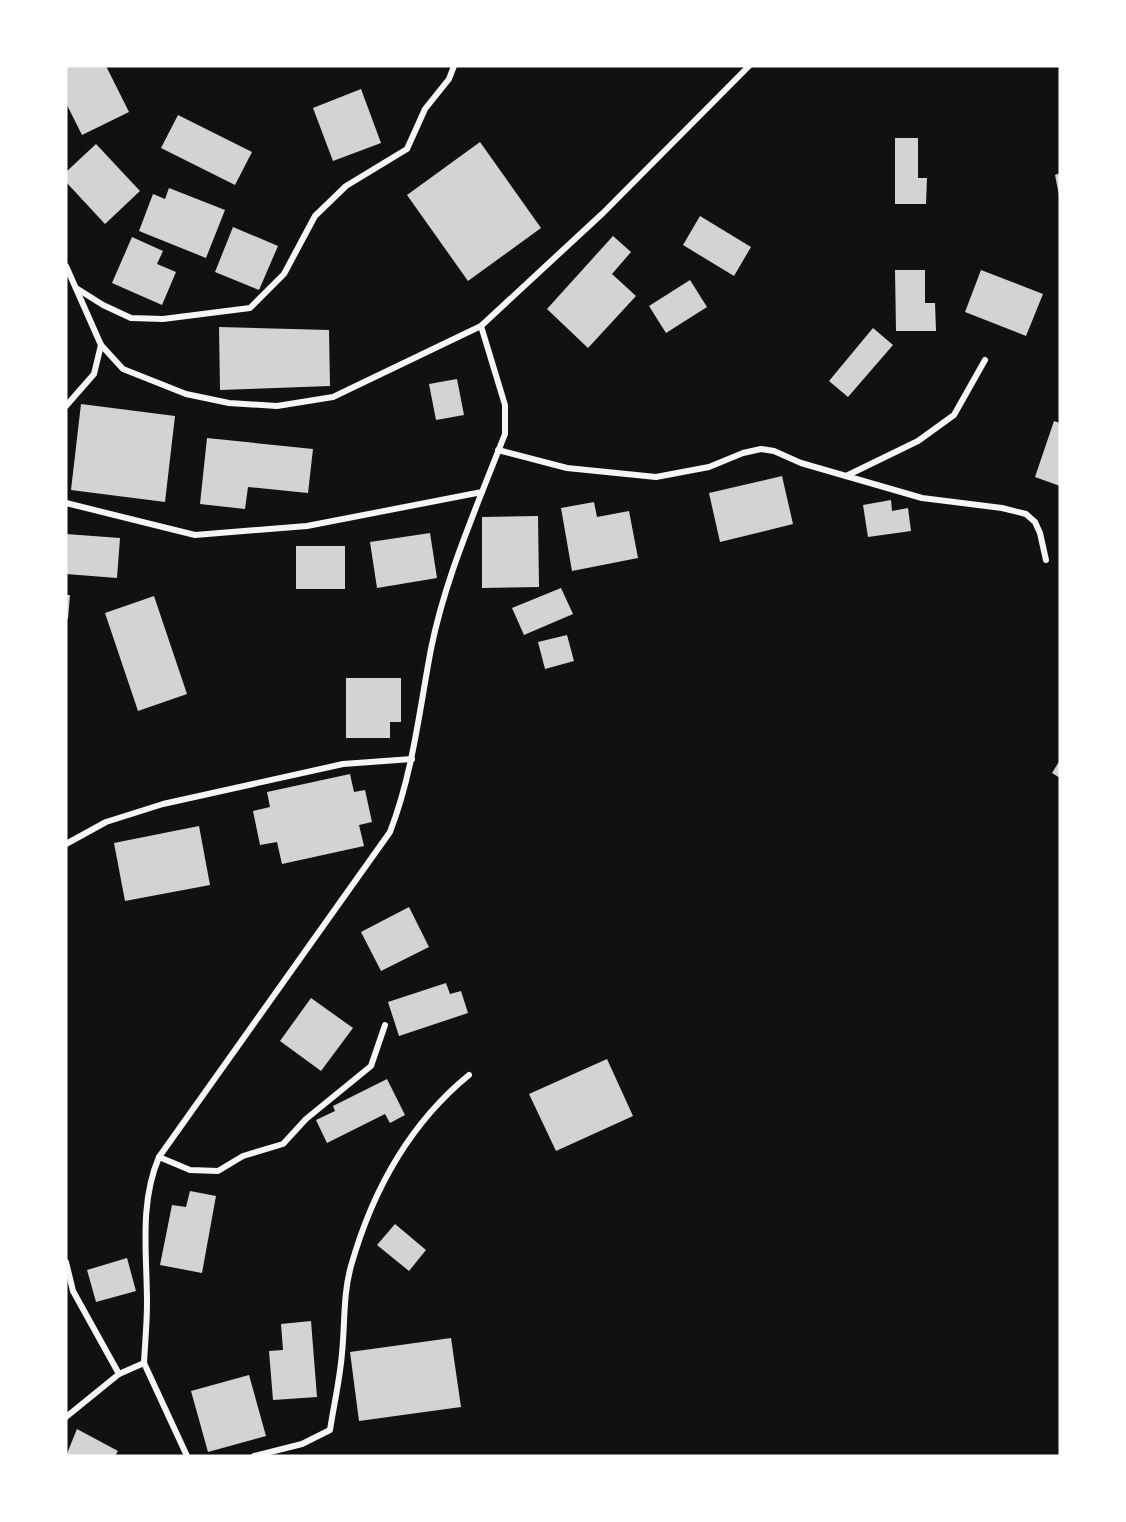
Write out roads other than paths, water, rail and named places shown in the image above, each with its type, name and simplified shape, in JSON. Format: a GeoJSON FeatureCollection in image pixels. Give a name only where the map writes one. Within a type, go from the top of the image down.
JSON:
{"type":"FeatureCollection","features":[{"type":"Feature","properties":{"kind":"street"},"geometry":{"type":"LineString","coordinates":[[75,288],[131,318],[163,319],[250,308],[284,274],[315,216],[346,186],[407,149],[425,110],[449,79],[454,66]]}},
{"type":"Feature","properties":{"kind":"street"},"geometry":{"type":"LineString","coordinates":[[66,266],[101,345],[123,369],[186,394],[229,402],[277,406],[333,397],[481,326],[603,213],[749,66]]}},
{"type":"Feature","properties":{"kind":"street"},"geometry":{"type":"LineString","coordinates":[[187,1456],[144,1363],[147,1305],[146,1202],[159,1157],[390,832],[405,793],[431,647],[448,583],[505,434],[505,405],[481,326]]}},
{"type":"Feature","properties":{"kind":"street"},"geometry":{"type":"LineString","coordinates":[[66,406],[94,374],[101,345]]}},
{"type":"Feature","properties":{"kind":"street"},"geometry":{"type":"LineString","coordinates":[[846,476],[918,441],[954,415],[985,360]]}},
{"type":"Feature","properties":{"kind":"street"},"geometry":{"type":"LineString","coordinates":[[498,450],[567,468],[656,477],[709,467],[743,453],[767,450],[922,498],[1002,508],[1026,514],[1035,522],[1040,533],[1046,560]]}},
{"type":"Feature","properties":{"kind":"street"},"geometry":{"type":"LineString","coordinates":[[66,503],[195,535],[307,526],[482,492]]}},
{"type":"Feature","properties":{"kind":"street"},"geometry":{"type":"LineString","coordinates":[[66,844],[106,822],[162,804],[343,764],[412,759]]}},
{"type":"Feature","properties":{"kind":"street"},"geometry":{"type":"LineString","coordinates":[[159,1157],[190,1170],[218,1171],[243,1156],[284,1144],[333,1094],[371,1066],[385,1025]]}},
{"type":"Feature","properties":{"kind":"street"},"geometry":{"type":"LineString","coordinates":[[254,1456],[302,1444],[330,1430],[340,1373],[344,1310],[350,1267],[381,1187],[403,1145],[444,1095],[469,1075]]}},
{"type":"Feature","properties":{"kind":"street"},"geometry":{"type":"LineString","coordinates":[[66,1262],[70,1291],[119,1374]]}},
{"type":"Feature","properties":{"kind":"street"},"geometry":{"type":"LineString","coordinates":[[66,1417],[119,1374],[144,1363]]}}]}
